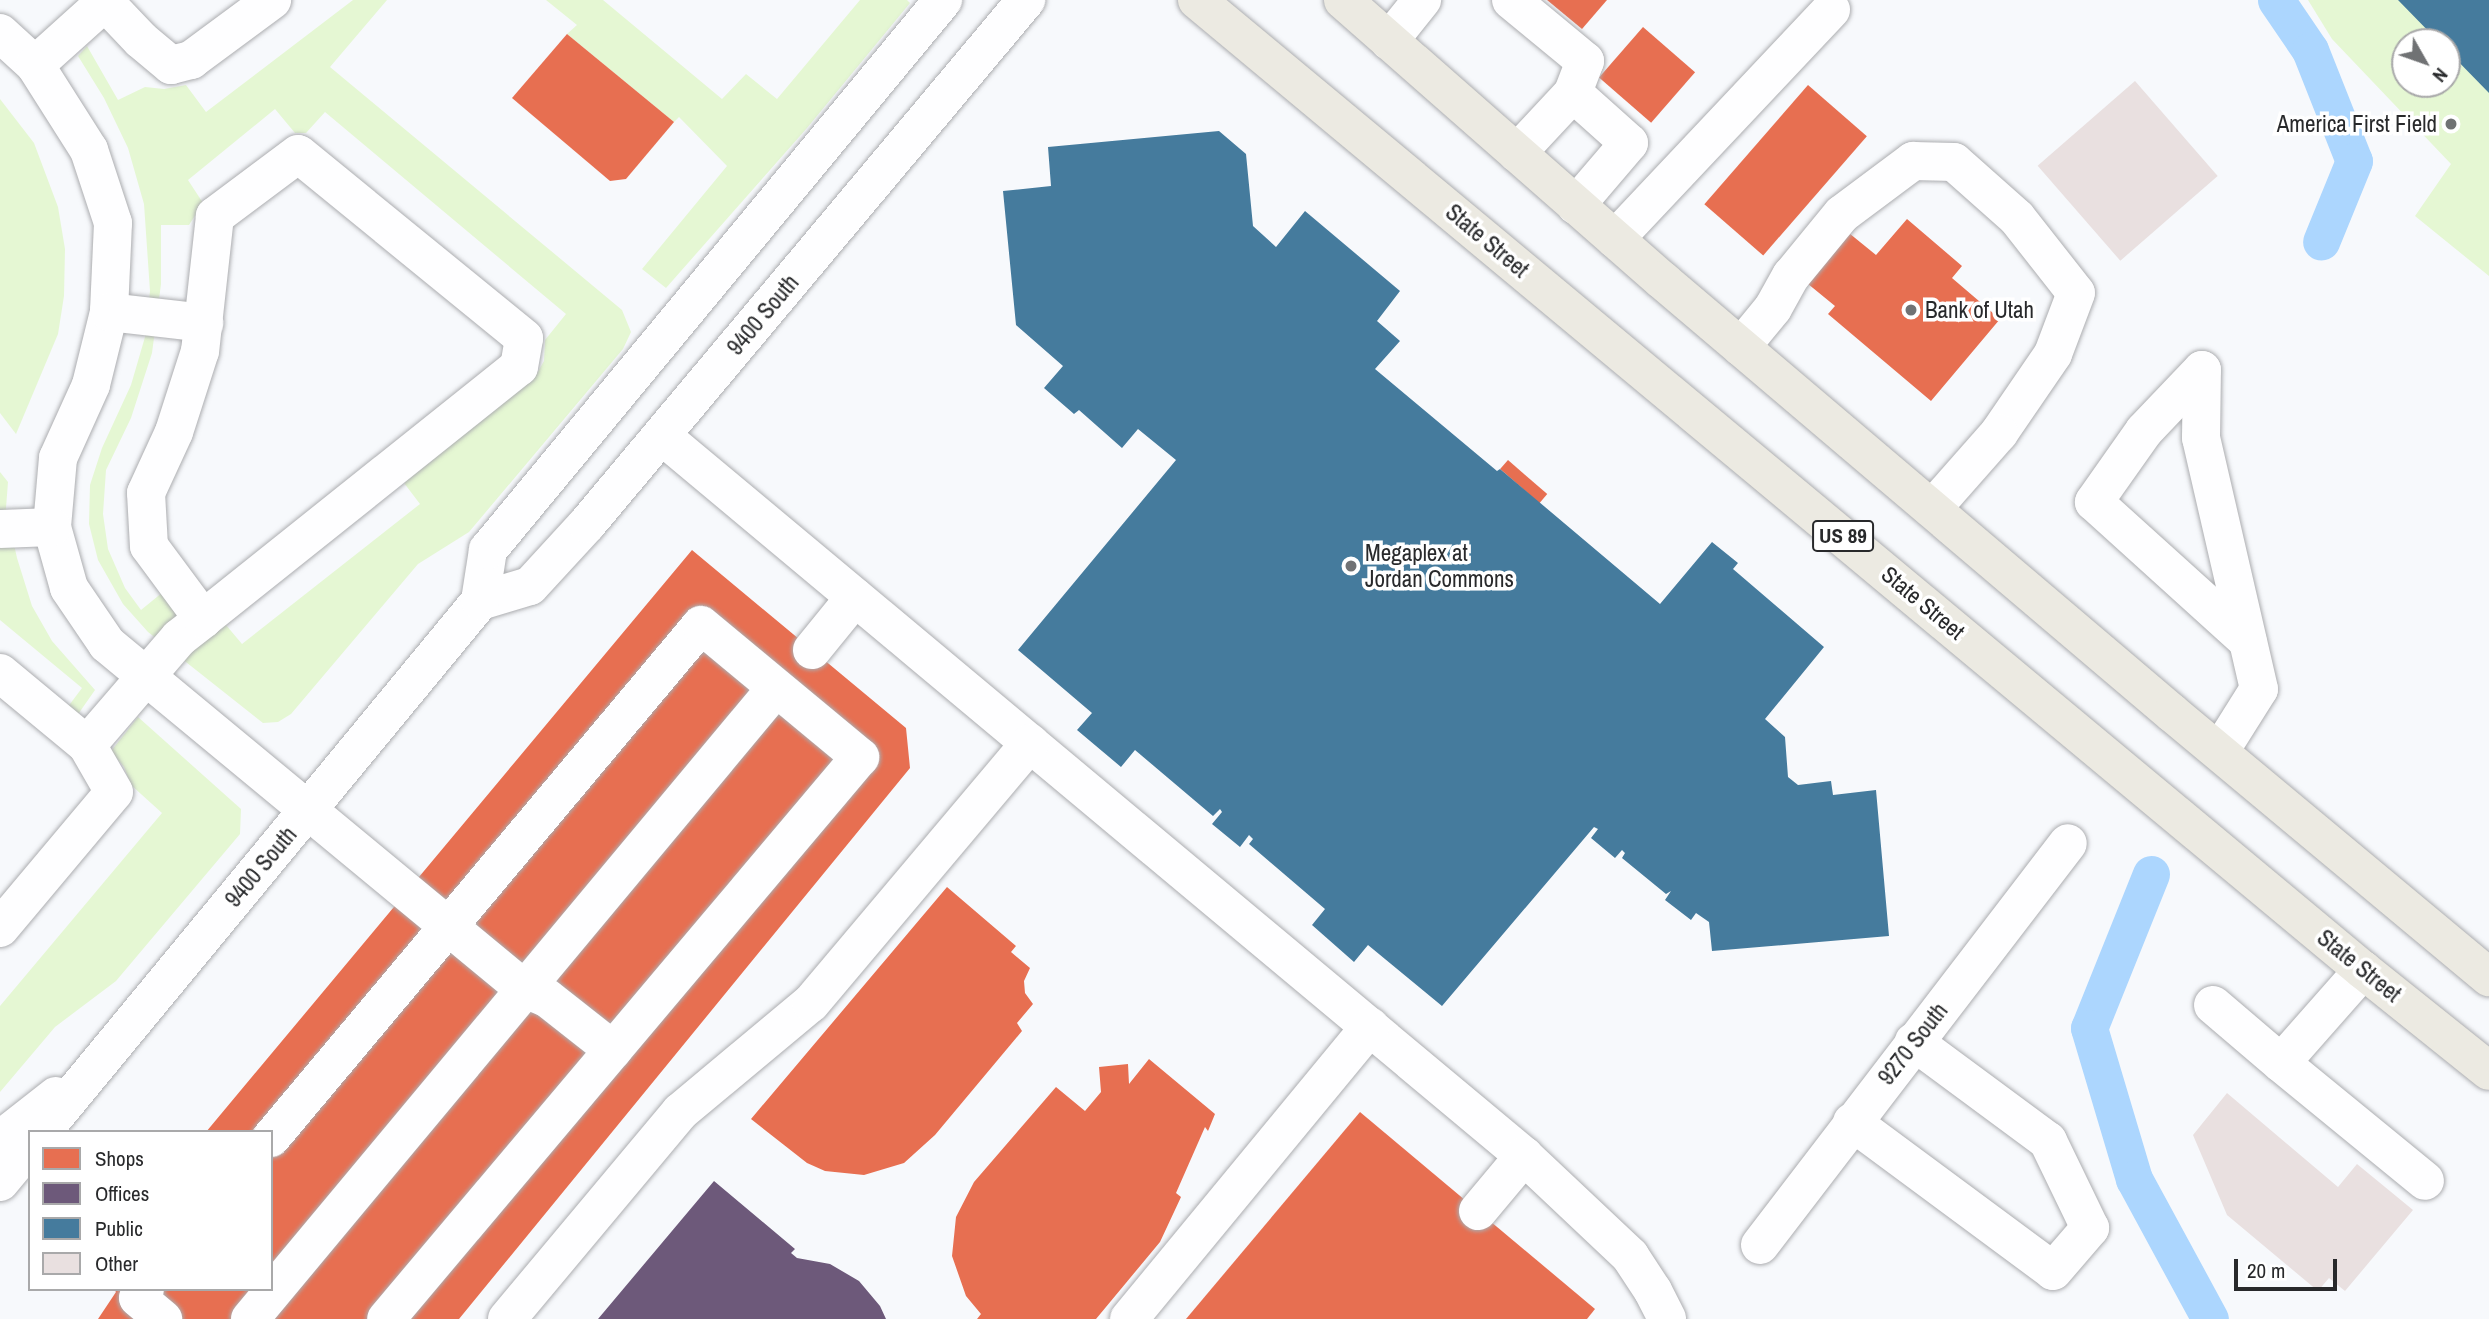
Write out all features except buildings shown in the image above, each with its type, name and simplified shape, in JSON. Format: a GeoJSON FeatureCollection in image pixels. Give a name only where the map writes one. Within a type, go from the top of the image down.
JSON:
{"type":"FeatureCollection","features":[{"type":"Feature","properties":{"kind":"main road","name":"State Street"},"geometry":{"type":"LineString","coordinates":[[1197,0],[2363,970],[2489,1071]]}},
{"type":"Feature","properties":{"kind":"main road"},"geometry":{"type":"LineString","coordinates":[[1343,0],[1741,347],[2489,977]]}},
{"type":"Feature","properties":{"kind":"street"},"geometry":{"type":"LineString","coordinates":[[35,65],[104,1],[141,40],[171,65],[200,54],[272,0]]}},
{"type":"Feature","properties":{"kind":"street"},"geometry":{"type":"LineString","coordinates":[[480,601],[488,550],[943,0]]}},
{"type":"Feature","properties":{"kind":"street","name":"9400 South"},"geometry":{"type":"LineString","coordinates":[[44,1130],[480,601],[530,586],[662,436],[1026,0]]}},
{"type":"Feature","properties":{"kind":"street"},"geometry":{"type":"LineString","coordinates":[[1389,41],[1422,0]]}},
{"type":"Feature","properties":{"kind":"street"},"geometry":{"type":"LineString","coordinates":[[1511,0],[1586,61],[1573,93],[1517,153]]}},
{"type":"Feature","properties":{"kind":"street"},"geometry":{"type":"LineString","coordinates":[[1615,239],[1831,10]]}},
{"type":"Feature","properties":{"kind":"street"},"geometry":{"type":"LineString","coordinates":[[0,33],[35,65],[89,150],[113,223],[109,312],[91,385],[58,458],[52,527],[69,589],[107,643],[523,988],[547,998],[613,1050]]}},
{"type":"Feature","properties":{"kind":"street"},"geometry":{"type":"LineString","coordinates":[[1573,93],[1629,143],[1576,205]]}},
{"type":"Feature","properties":{"kind":"street"},"geometry":{"type":"LineString","coordinates":[[87,745],[179,638],[203,619],[519,367],[524,338],[298,154],[215,216],[200,351],[174,432],[146,493],[149,546],[203,619]]}},
{"type":"Feature","properties":{"kind":"street"},"geometry":{"type":"LineString","coordinates":[[1741,347],[1773,308],[1791,276],[1842,214],[1913,161],[1954,162],[2017,218],[2076,293],[2053,354],[1999,433],[1932,509]]}},
{"type":"Feature","properties":{"kind":"street"},"geometry":{"type":"LineString","coordinates":[[109,312],[204,323]]}},
{"type":"Feature","properties":{"kind":"street"},"geometry":{"type":"LineString","coordinates":[[2220,751],[2259,689],[2248,641],[2201,438],[2202,370],[2144,432],[2094,502],[2248,641]]}},
{"type":"Feature","properties":{"kind":"street"},"geometry":{"type":"LineString","coordinates":[[662,436],[1524,1157],[1630,1256],[1667,1319]]}},
{"type":"Feature","properties":{"kind":"street"},"geometry":{"type":"LineString","coordinates":[[0,529],[52,527]]}},
{"type":"Feature","properties":{"kind":"street"},"geometry":{"type":"LineString","coordinates":[[812,650],[855,597]]}},
{"type":"Feature","properties":{"kind":"street"},"geometry":{"type":"LineString","coordinates":[[273,1136],[701,625],[860,757],[386,1319]]}},
{"type":"Feature","properties":{"kind":"street"},"geometry":{"type":"LineString","coordinates":[[0,673],[87,745],[114,792],[0,928]]}},
{"type":"Feature","properties":{"kind":"street"},"geometry":{"type":"LineString","coordinates":[[250,1319],[523,988],[776,688]]}},
{"type":"Feature","properties":{"kind":"street"},"geometry":{"type":"LineString","coordinates":[[507,1319],[680,1112],[811,1003],[1030,743]]}},
{"type":"Feature","properties":{"kind":"street","name":"9270 South"},"geometry":{"type":"LineString","coordinates":[[1759,1245],[2068,844]]}},
{"type":"Feature","properties":{"kind":"street"},"geometry":{"type":"LineString","coordinates":[[2281,1063],[2363,970]]}},
{"type":"Feature","properties":{"kind":"street"},"geometry":{"type":"LineString","coordinates":[[2213,1005],[2425,1181]]}},
{"type":"Feature","properties":{"kind":"street"},"geometry":{"type":"LineString","coordinates":[[1129,1319],[1370,1027]]}},
{"type":"Feature","properties":{"kind":"street"},"geometry":{"type":"LineString","coordinates":[[1852,1122],[2053,1271],[2090,1228],[2048,1141],[1914,1042]]}},
{"type":"Feature","properties":{"kind":"street"},"geometry":{"type":"LineString","coordinates":[[0,1140],[99,1062]]}},
{"type":"Feature","properties":{"kind":"street"},"geometry":{"type":"LineString","coordinates":[[0,1182],[28,1148]]}},
{"type":"Feature","properties":{"kind":"street"},"geometry":{"type":"LineString","coordinates":[[1478,1211],[1524,1157]]}},
{"type":"Feature","properties":{"kind":"street"},"geometry":{"type":"LineString","coordinates":[[143,1291],[138,1298],[163,1319]]}},
{"type":"Feature","properties":{"kind":"green space"},"geometry":{"type":"Polygon","coordinates":[[[353,0],[387,0],[330,67],[622,310],[631,332],[623,349],[469,532],[418,564],[291,714],[278,722],[263,723],[148,632],[123,604],[98,560],[89,524],[90,485],[102,448],[131,385],[145,337],[150,291],[144,204],[128,148],[104,98],[78,56],[87,46],[118,100],[145,87],[164,89],[186,85],[206,112],[353,0]],[[275,109],[188,180],[203,203],[189,225],[161,225],[161,284],[152,353],[131,418],[106,470],[103,514],[108,549],[125,588],[141,610],[163,592],[226,625],[242,644],[420,504],[404,483],[535,377],[544,361],[545,340],[566,314],[325,112],[306,133],[295,133],[275,109]]]}},
{"type":"Feature","properties":{"kind":"green space"},"geometry":{"type":"Polygon","coordinates":[[[546,0],[603,0],[722,99],[746,74],[777,99],[860,0],[907,0],[910,3],[807,128],[666,288],[642,269],[727,166],[679,117],[674,122],[567,34],[577,25],[546,0]]]}},
{"type":"Feature","properties":{"kind":"green space","name":"America First Field"},"geometry":{"type":"Polygon","coordinates":[[[2308,0],[2489,0],[2489,276],[2415,216],[2451,164],[2332,39],[2308,0]]]}},
{"type":"Feature","properties":{"kind":"green space"},"geometry":{"type":"Polygon","coordinates":[[[0,99],[34,143],[58,207],[65,249],[64,296],[58,334],[16,434],[0,413],[0,99]]]}},
{"type":"Feature","properties":{"kind":"green space"},"geometry":{"type":"Polygon","coordinates":[[[0,472],[8,482],[6,508],[17,558],[32,606],[52,641],[95,690],[74,720],[64,712],[82,688],[0,620],[0,472]]]}},
{"type":"Feature","properties":{"kind":"green space"},"geometry":{"type":"Polygon","coordinates":[[[138,717],[241,809],[240,834],[116,981],[55,1027],[0,1092],[0,1006],[162,813],[131,785],[124,767],[111,751],[138,717]]]}},
{"type":"Feature","properties":{"kind":"waterway"},"geometry":{"type":"LineString","coordinates":[[2276,0],[2310,50],[2354,161],[2321,242]]}},
{"type":"Feature","properties":{"kind":"waterway"},"geometry":{"type":"LineString","coordinates":[[2151,874],[2089,1028],[2134,1179],[2210,1319]]}},
{"type":"Feature","properties":{"kind":"place","name":"America First Field"},"geometry":{"type":"Point","coordinates":[2451,124]}},
{"type":"Feature","properties":{"kind":"place","name":"Bank of Utah"},"geometry":{"type":"Point","coordinates":[1911,310]}},
{"type":"Feature","properties":{"kind":"place","name":"Megaplex at Jordan Commons"},"geometry":{"type":"Point","coordinates":[1351,566]}}]}
